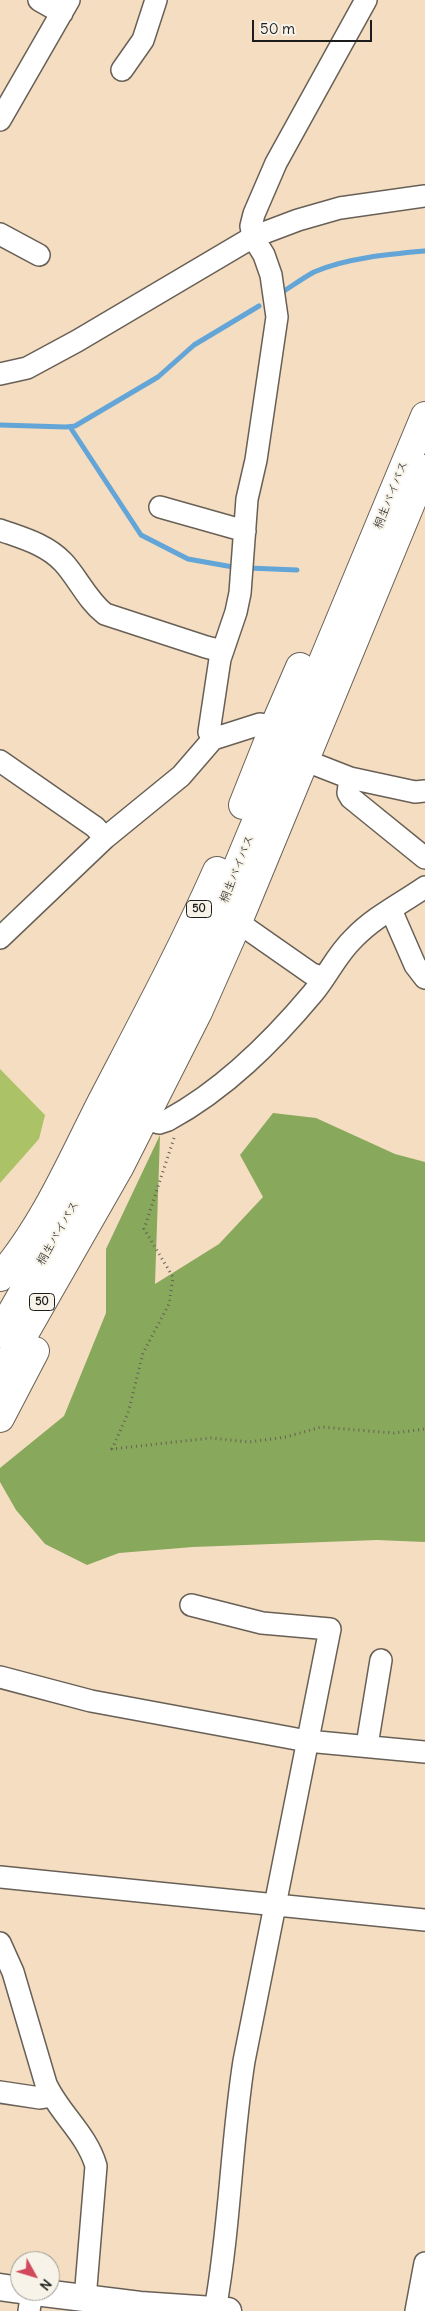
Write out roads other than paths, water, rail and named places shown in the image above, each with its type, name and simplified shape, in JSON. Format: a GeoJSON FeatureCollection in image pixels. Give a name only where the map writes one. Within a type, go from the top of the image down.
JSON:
{"type":"FeatureCollection","features":[{"type":"Feature","properties":{"kind":"highway","name":"桐生バイパス"},"geometry":{"type":"LineString","coordinates":[[0,1333],[128,1109],[187,988],[425,416]]}},
{"type":"Feature","properties":{"kind":"highway","name":"桐生バイパス"},"geometry":{"type":"LineString","coordinates":[[0,1376],[120,1166],[157,1119],[198,1012],[237,924],[425,469]]}},
{"type":"Feature","properties":{"kind":"highway","name":"50"},"geometry":{"type":"LineString","coordinates":[[0,1277],[24,1247],[46,1210],[182,945],[221,862],[274,727],[341,583],[354,559],[376,532]]}},
{"type":"Feature","properties":{"kind":"highway"},"geometry":{"type":"LineString","coordinates":[[0,1418],[102,1219],[120,1166]]}},
{"type":"Feature","properties":{"kind":"main road"},"geometry":{"type":"LineString","coordinates":[[60,2296],[140,2308],[222,2311]]}},
{"type":"Feature","properties":{"kind":"street"},"geometry":{"type":"LineString","coordinates":[[0,120],[66,6],[39,0]]}},
{"type":"Feature","properties":{"kind":"street"},"geometry":{"type":"LineString","coordinates":[[122,70],[143,40],[156,0]]}},
{"type":"Feature","properties":{"kind":"street"},"geometry":{"type":"LineString","coordinates":[[213,739],[209,732],[222,651],[236,612],[247,499],[256,460],[276,317],[271,275],[264,255],[253,237],[251,226],[254,214],[276,163],[366,0]]}},
{"type":"Feature","properties":{"kind":"street"},"geometry":{"type":"LineString","coordinates":[[0,374],[27,368],[77,341],[253,237],[298,220],[340,208],[425,196]]}},
{"type":"Feature","properties":{"kind":"street"},"geometry":{"type":"LineString","coordinates":[[0,234],[39,255]]}},
{"type":"Feature","properties":{"kind":"street"},"geometry":{"type":"LineString","coordinates":[[160,507],[245,531]]}},
{"type":"Feature","properties":{"kind":"street"},"geometry":{"type":"LineString","coordinates":[[0,530],[36,543],[54,554],[64,563],[97,608],[112,617],[222,651]]}},
{"type":"Feature","properties":{"kind":"street"},"geometry":{"type":"LineString","coordinates":[[0,938],[105,838],[181,776],[213,739],[260,724],[274,727]]}},
{"type":"Feature","properties":{"kind":"street"},"geometry":{"type":"LineString","coordinates":[[304,760],[350,778],[415,792],[425,791]]}},
{"type":"Feature","properties":{"kind":"street"},"geometry":{"type":"LineString","coordinates":[[0,761],[95,828],[105,838]]}},
{"type":"Feature","properties":{"kind":"street"},"geometry":{"type":"LineString","coordinates":[[350,778],[348,793],[351,798],[425,858]]}},
{"type":"Feature","properties":{"kind":"street"},"geometry":{"type":"LineString","coordinates":[[157,1119],[223,1084],[250,1061],[314,992],[335,959],[355,936],[425,887]]}},
{"type":"Feature","properties":{"kind":"street"},"geometry":{"type":"LineString","coordinates":[[391,910],[416,965],[425,978]]}},
{"type":"Feature","properties":{"kind":"street"},"geometry":{"type":"LineString","coordinates":[[237,924],[249,930],[312,974],[324,978]]}},
{"type":"Feature","properties":{"kind":"street"},"geometry":{"type":"LineString","coordinates":[[191,1605],[262,1623],[330,1629],[237,2108],[229,2194],[222,2311]]}},
{"type":"Feature","properties":{"kind":"street"},"geometry":{"type":"LineString","coordinates":[[367,1745],[381,1660]]}},
{"type":"Feature","properties":{"kind":"street"},"geometry":{"type":"LineString","coordinates":[[0,1677],[91,1701],[307,1741],[367,1745],[425,1752]]}},
{"type":"Feature","properties":{"kind":"street"},"geometry":{"type":"LineString","coordinates":[[0,1877],[425,1920]]}},
{"type":"Feature","properties":{"kind":"street"},"geometry":{"type":"LineString","coordinates":[[0,1943],[13,1972],[40,2066],[52,2096],[84,2140],[96,2166],[85,2300]]}},
{"type":"Feature","properties":{"kind":"street"},"geometry":{"type":"LineString","coordinates":[[0,2092],[40,2098],[52,2096]]}},
{"type":"Feature","properties":{"kind":"street"},"geometry":{"type":"LineString","coordinates":[[416,2311],[425,2263]]}},
{"type":"Feature","properties":{"kind":"waterway"},"geometry":{"type":"LineString","coordinates":[[281,293],[314,272],[326,267],[368,257],[425,251]]}},
{"type":"Feature","properties":{"kind":"waterway"},"geometry":{"type":"LineString","coordinates":[[0,425],[75,426],[158,377],[194,345],[259,306]]}},
{"type":"Feature","properties":{"kind":"waterway"},"geometry":{"type":"LineString","coordinates":[[70,427],[141,535],[188,559],[233,567]]}},
{"type":"Feature","properties":{"kind":"waterway"},"geometry":{"type":"LineString","coordinates":[[248,568],[297,570]]}}]}
